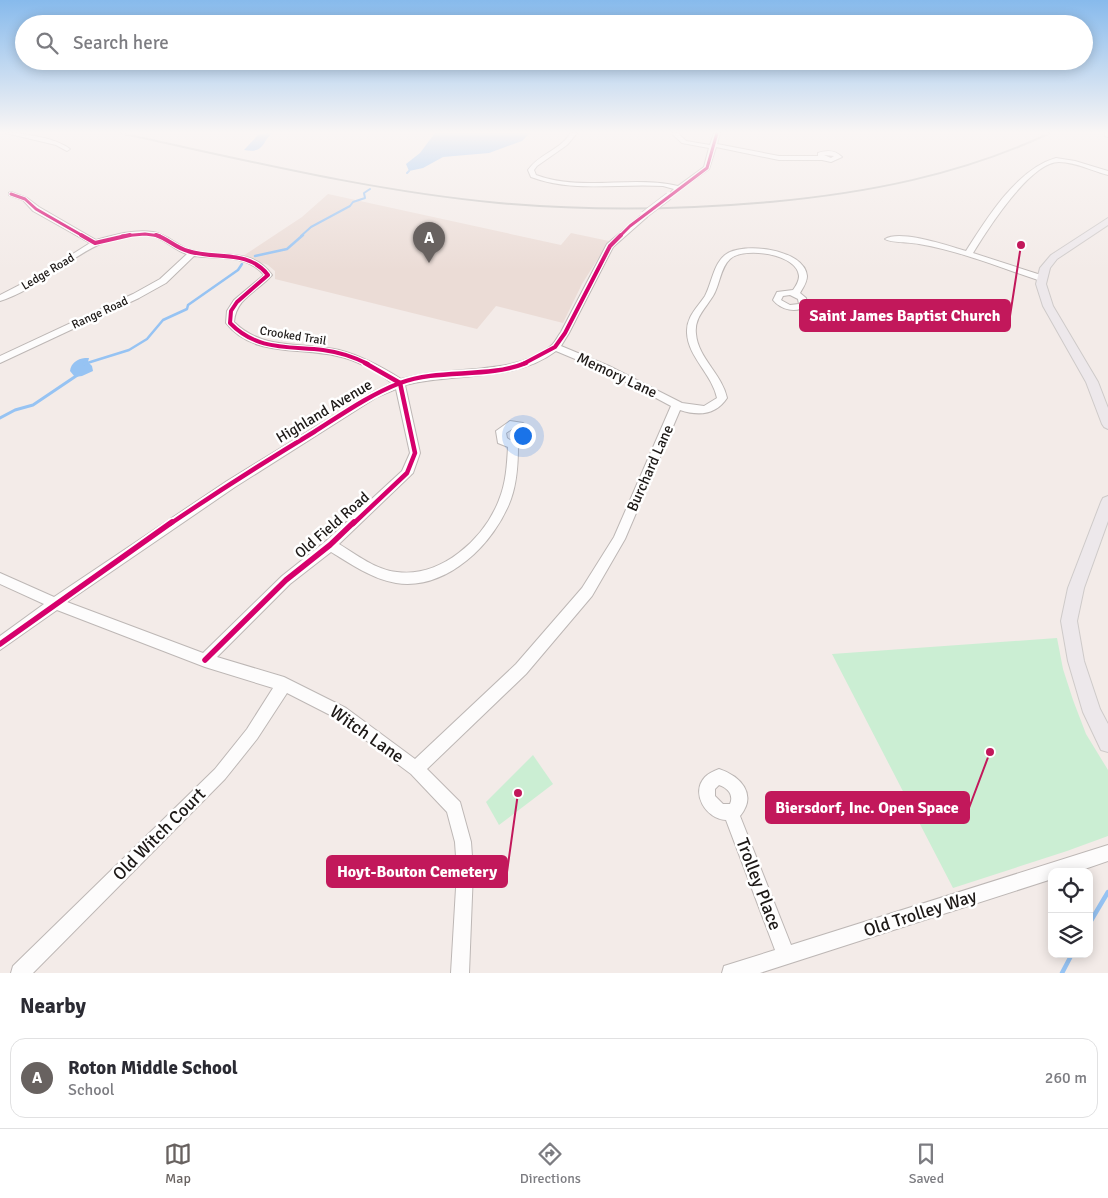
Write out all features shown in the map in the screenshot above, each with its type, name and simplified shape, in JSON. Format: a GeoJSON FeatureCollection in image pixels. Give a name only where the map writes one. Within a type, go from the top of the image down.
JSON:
{"type":"FeatureCollection","features":[{"type":"Feature","properties":{"kind":"main road"},"geometry":{"type":"LineString","coordinates":[[1108,221],[1054,257],[1045,268],[1041,278],[1042,291],[1048,306],[1092,382],[1108,424]]}},
{"type":"Feature","properties":{"kind":"main road"},"geometry":{"type":"LineString","coordinates":[[1107,507],[1076,588],[1070,622],[1076,661],[1092,712],[1108,743]]}},
{"type":"Feature","properties":{"kind":"street"},"geometry":{"type":"LineString","coordinates":[[539,178],[570,184],[653,182],[680,188]]}},
{"type":"Feature","properties":{"kind":"street","name":"Highland Avenue"},"geometry":{"type":"LineString","coordinates":[[0,644],[54,603],[147,538],[249,470],[374,395],[400,383],[428,377],[509,368],[529,362],[555,346],[565,333],[610,246],[644,215],[693,178]]}},
{"type":"Feature","properties":{"kind":"street"},"geometry":{"type":"LineString","coordinates":[[968,255],[1006,199],[1027,178]]}},
{"type":"Feature","properties":{"kind":"street"},"geometry":{"type":"LineString","coordinates":[[11,194],[25,199],[36,208],[95,243]]}},
{"type":"Feature","properties":{"kind":"street","name":"Crooked Trail"},"geometry":{"type":"LineString","coordinates":[[95,243],[127,236],[155,234],[192,253],[230,256],[253,262],[265,269],[268,275],[237,302],[231,311],[230,323],[236,332],[248,339],[265,344],[337,352],[368,364],[400,383]]}},
{"type":"Feature","properties":{"kind":"street"},"geometry":{"type":"LineString","coordinates":[[889,239],[901,238],[922,242],[1041,278]]}},
{"type":"Feature","properties":{"kind":"street","name":"Ledge Road"},"geometry":{"type":"LineString","coordinates":[[0,298],[46,275],[95,243]]}},
{"type":"Feature","properties":{"kind":"street"},"geometry":{"type":"LineString","coordinates":[[677,404],[695,410],[707,410],[717,405],[722,398],[722,388],[697,351],[692,335],[692,322],[712,290],[722,264],[728,256],[737,251],[761,250],[788,258],[802,271],[803,277],[796,294]]}},
{"type":"Feature","properties":{"kind":"street","name":"Range Road"},"geometry":{"type":"LineString","coordinates":[[0,360],[163,281],[192,253]]}},
{"type":"Feature","properties":{"kind":"street","name":"Memory Lane"},"geometry":{"type":"LineString","coordinates":[[555,346],[620,375],[677,404]]}},
{"type":"Feature","properties":{"kind":"street","name":"Old Field Road"},"geometry":{"type":"LineString","coordinates":[[205,660],[286,580],[330,545],[407,473],[415,453],[400,383]]}},
{"type":"Feature","properties":{"kind":"street","name":"Burchard Lane"},"geometry":{"type":"LineString","coordinates":[[416,769],[521,669],[587,592],[619,539],[677,404]]}},
{"type":"Feature","properties":{"kind":"street"},"geometry":{"type":"LineString","coordinates":[[330,545],[378,572],[398,578],[423,577],[443,570],[466,554],[488,531],[503,506],[511,479],[514,444]]}},
{"type":"Feature","properties":{"kind":"street","name":"Witch Lane"},"geometry":{"type":"LineString","coordinates":[[0,578],[54,603],[205,660],[284,684],[341,713],[416,769],[454,808],[463,842],[465,871],[460,973]]}},
{"type":"Feature","properties":{"kind":"street","name":"Old Witch Court"},"geometry":{"type":"LineString","coordinates":[[20,973],[220,774],[252,734],[284,684]]}},
{"type":"Feature","properties":{"kind":"street","name":"Trolley Place"},"geometry":{"type":"LineString","coordinates":[[731,813],[786,955]]}},
{"type":"Feature","properties":{"kind":"street","name":"Old Trolley Way"},"geometry":{"type":"LineString","coordinates":[[731,973],[1108,853]]}},
{"type":"Feature","properties":{"kind":"shaded area"},"geometry":{"type":"Polygon","coordinates":[[[328,194],[561,245],[571,233],[609,241],[582,284],[563,323],[496,306],[477,329],[275,279],[275,271],[268,265],[243,256],[302,217],[328,194]]]}},
{"type":"Feature","properties":{"kind":"green space"},"geometry":{"type":"Polygon","coordinates":[[[1057,638],[1063,669],[1086,734],[1108,770],[1108,836],[953,888],[832,654],[1057,638]]]}},
{"type":"Feature","properties":{"kind":"green space"},"geometry":{"type":"Polygon","coordinates":[[[533,755],[553,784],[499,825],[486,802],[533,755]]]}},
{"type":"Feature","properties":{"kind":"water"},"geometry":{"type":"Polygon","coordinates":[[[89,358],[88,362],[92,366],[93,371],[75,377],[70,371],[73,364],[77,360],[89,358]]]}},
{"type":"Feature","properties":{"kind":"waterway"},"geometry":{"type":"LineString","coordinates":[[301,236],[311,227],[350,206],[353,202],[365,198],[364,193],[370,189]]}},
{"type":"Feature","properties":{"kind":"waterway"},"geometry":{"type":"LineString","coordinates":[[255,256],[287,249],[303,235]]}},
{"type":"Feature","properties":{"kind":"waterway"},"geometry":{"type":"LineString","coordinates":[[86,363],[84,364],[129,350],[147,339],[163,320],[187,309],[188,305],[238,270],[242,264]]}},
{"type":"Feature","properties":{"kind":"waterway"},"geometry":{"type":"LineString","coordinates":[[0,418],[15,410],[33,405],[79,374]]}},
{"type":"Feature","properties":{"kind":"waterway"},"geometry":{"type":"LineString","coordinates":[[1093,917],[1108,892]]}},
{"type":"Feature","properties":{"kind":"waterway"},"geometry":{"type":"LineString","coordinates":[[1062,973],[1070,958]]}},
{"type":"Feature","properties":{"kind":"railway"},"geometry":{"type":"LineString","coordinates":[[332,178],[451,198],[533,206],[601,208],[702,207],[770,202],[842,193],[919,178]]}},
{"type":"Feature","properties":{"kind":"cycle path"},"geometry":{"type":"LineString","coordinates":[[0,644],[137,546],[278,454],[374,395],[400,383],[423,377],[496,371],[520,365],[537,358],[555,347],[565,333],[610,246],[630,226],[693,178]]}},
{"type":"Feature","properties":{"kind":"cycle path"},"geometry":{"type":"LineString","coordinates":[[11,194],[25,199],[36,209],[95,243],[116,237],[152,234],[195,254],[242,258],[253,262],[262,267],[268,275],[237,302],[231,311],[230,323],[240,333],[252,340],[265,344],[325,350],[346,355],[370,365],[400,383],[415,453],[407,473],[330,545],[286,580],[205,660]]}},
{"type":"Feature","properties":{"kind":"place","name":"Saint James Baptist Church"},"geometry":{"type":"Point","coordinates":[1021,245]}},
{"type":"Feature","properties":{"kind":"place","name":"Roton Middle School"},"geometry":{"type":"Point","coordinates":[429,263]}},
{"type":"Feature","properties":{"kind":"place","name":"Biersdorf, Inc. Open Space"},"geometry":{"type":"Point","coordinates":[990,752]}},
{"type":"Feature","properties":{"kind":"place","name":"Hoyt-Bouton Cemetery"},"geometry":{"type":"Point","coordinates":[518,793]}}]}
